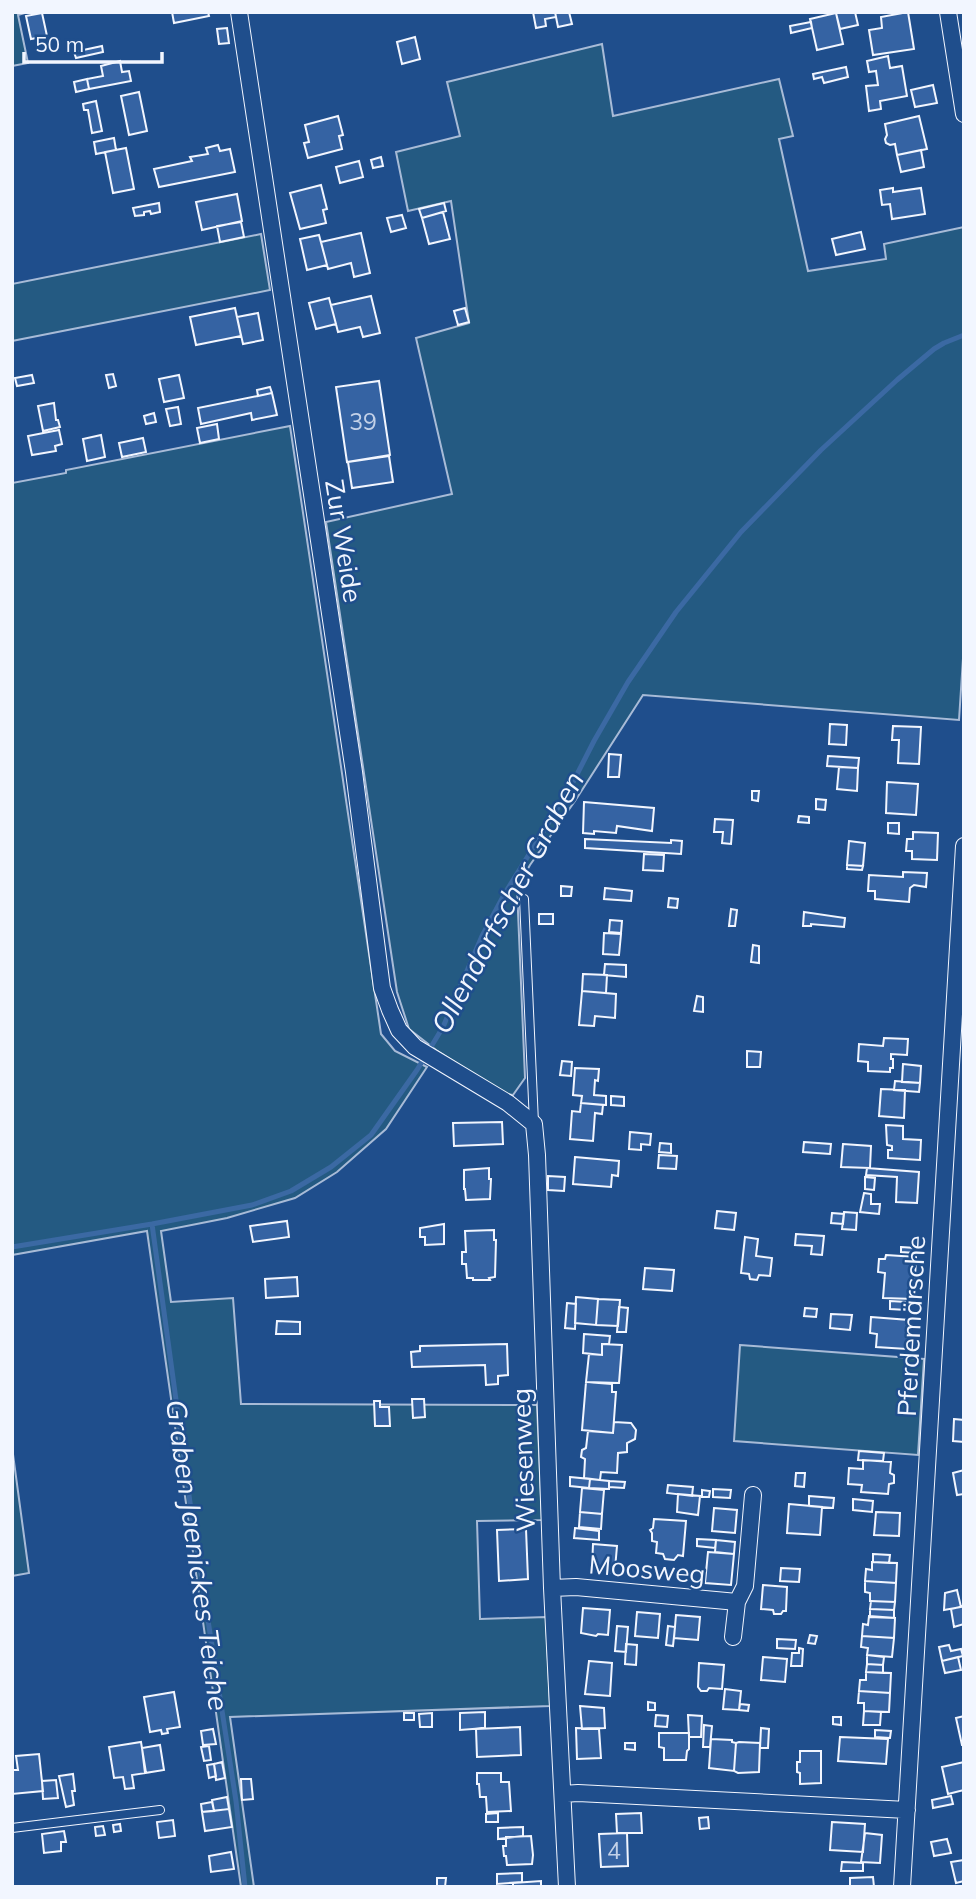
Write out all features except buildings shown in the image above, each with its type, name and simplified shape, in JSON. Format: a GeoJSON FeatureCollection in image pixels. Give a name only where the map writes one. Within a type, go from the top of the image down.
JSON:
{"type":"FeatureCollection","features":[{"type":"Feature","properties":{"kind":"street","name":"Zur Weide"},"geometry":{"type":"LineString","coordinates":[[239,12],[352,759],[382,988],[399,1030],[415,1046],[508,1103],[534,1124]]}},
{"type":"Feature","properties":{"kind":"street"},"geometry":{"type":"LineString","coordinates":[[948,12],[964,114]]}},
{"type":"Feature","properties":{"kind":"street","name":"Pferdemärsche"},"geometry":{"type":"LineString","coordinates":[[902,1887],[964,846]]}},
{"type":"Feature","properties":{"kind":"street","name":"Wiesenweg"},"geometry":{"type":"LineString","coordinates":[[534,1124],[567,1887]]}},
{"type":"Feature","properties":{"kind":"street","name":"Moosweg"},"geometry":{"type":"LineString","coordinates":[[733,1637],[737,1602],[745,1586],[753,1495]]}},
{"type":"Feature","properties":{"kind":"street","name":"Moosweg"},"geometry":{"type":"LineString","coordinates":[[552,1588],[576,1587],[737,1602]]}},
{"type":"Feature","properties":{"kind":"street"},"geometry":{"type":"LineString","coordinates":[[563,1794],[907,1810]]}},
{"type":"Feature","properties":{"kind":"lane","name":"Wiesenweg"},"geometry":{"type":"LineString","coordinates":[[524,899],[534,1124]]}},
{"type":"Feature","properties":{"kind":"lane"},"geometry":{"type":"LineString","coordinates":[[12,1828],[160,1810]]}},
{"type":"Feature","properties":{"kind":"shaded area"},"geometry":{"type":"Polygon","coordinates":[[[12,12],[28,12],[18,15],[28,63],[12,66],[12,12]]]}},
{"type":"Feature","properties":{"kind":"shaded area"},"geometry":{"type":"Polygon","coordinates":[[[602,44],[613,116],[779,79],[793,136],[779,139],[808,271],[886,259],[884,244],[964,227],[964,643],[959,720],[643,695],[517,888],[525,1078],[513,1095],[505,1094],[436,1050],[409,1029],[397,992],[326,522],[452,494],[416,338],[469,323],[451,201],[408,211],[396,152],[460,136],[447,82],[602,44]]]}},
{"type":"Feature","properties":{"kind":"shaded area"},"geometry":{"type":"Polygon","coordinates":[[[261,234],[270,290],[12,341],[12,284],[261,234]]]}},
{"type":"Feature","properties":{"kind":"shaded area"},"geometry":{"type":"Polygon","coordinates":[[[290,426],[381,1034],[395,1051],[427,1067],[386,1129],[337,1172],[295,1198],[227,1218],[161,1231],[171,1302],[233,1298],[241,1404],[537,1405],[542,1520],[477,1521],[480,1619],[546,1617],[550,1706],[230,1717],[254,1887],[241,1887],[147,1231],[12,1255],[12,483],[290,426]]]}},
{"type":"Feature","properties":{"kind":"shaded area"},"geometry":{"type":"Polygon","coordinates":[[[740,1345],[924,1359],[918,1455],[734,1441],[740,1345]]]}},
{"type":"Feature","properties":{"kind":"shaded area"},"geometry":{"type":"Polygon","coordinates":[[[12,1447],[29,1573],[12,1576],[12,1447]]]}},
{"type":"Feature","properties":{"kind":"waterway","name":"Ollendorfscher Graben"},"geometry":{"type":"LineString","coordinates":[[12,1247],[252,1205],[291,1191],[331,1167],[371,1135],[417,1070],[443,1027],[482,936],[505,893],[569,790],[628,682],[676,612],[741,532],[821,450],[934,349],[964,335]]}},
{"type":"Feature","properties":{"kind":"waterway","name":"Graben Jaenickes Teiche"},"geometry":{"type":"LineString","coordinates":[[152,1224],[192,1517],[236,1801],[245,1887]]}}]}
